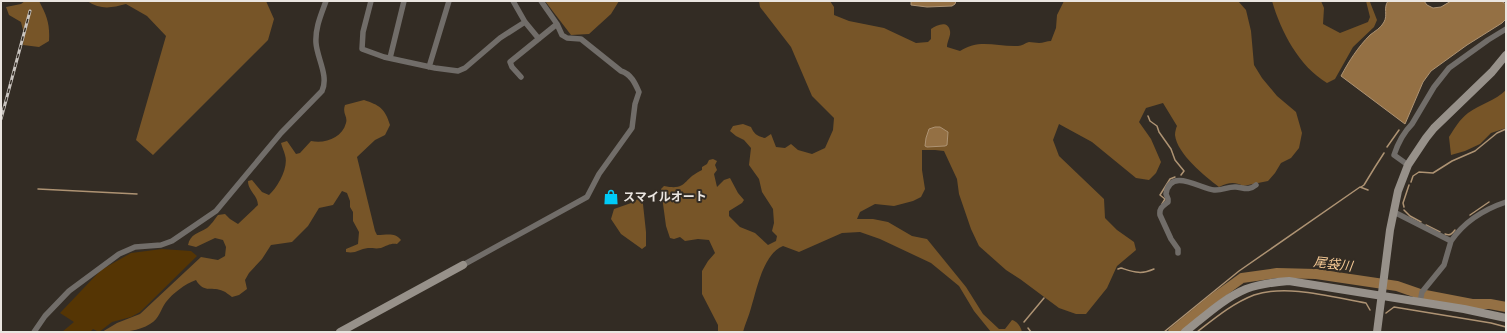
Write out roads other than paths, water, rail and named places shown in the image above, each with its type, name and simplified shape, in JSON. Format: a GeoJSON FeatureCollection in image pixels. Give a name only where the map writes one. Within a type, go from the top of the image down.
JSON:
{"type":"FeatureCollection","features":[{"type":"Feature","properties":{"kind":"street"},"geometry":{"type":"LineString","coordinates":[[34,332],[45,316],[69,291],[119,254],[129,249],[161,245],[172,241],[216,211],[281,133],[322,91],[324,86],[324,77],[316,44],[316,32],[326,1]]}},
{"type":"Feature","properties":{"kind":"street"},"geometry":{"type":"LineString","coordinates":[[371,1],[363,32],[362,49],[390,58],[458,72],[465,68],[500,38],[525,22]]}},
{"type":"Feature","properties":{"kind":"street"},"geometry":{"type":"LineString","coordinates":[[390,58],[404,1]]}},
{"type":"Feature","properties":{"kind":"street"},"geometry":{"type":"LineString","coordinates":[[429,67],[449,1]]}},
{"type":"Feature","properties":{"kind":"street"},"geometry":{"type":"LineString","coordinates":[[513,1],[525,22],[539,39]]}},
{"type":"Feature","properties":{"kind":"street"},"geometry":{"type":"LineString","coordinates":[[340,332],[394,301],[587,197],[599,174],[632,128],[634,104],[639,92],[628,73],[621,71],[581,39],[567,38],[562,35],[557,24],[541,1]]}},
{"type":"Feature","properties":{"kind":"street"},"geometry":{"type":"LineString","coordinates":[[521,77],[512,67],[510,62],[557,24]]}},
{"type":"Feature","properties":{"kind":"street"},"geometry":{"type":"LineString","coordinates":[[1408,165],[1394,155],[1398,144],[1442,77],[1449,68],[1462,58],[1506,29]]}},
{"type":"Feature","properties":{"kind":"street"},"geometry":{"type":"LineString","coordinates":[[1377,332],[1382,288],[1394,212],[1398,191],[1408,165],[1434,128],[1492,72],[1506,55]]}},
{"type":"Feature","properties":{"kind":"street"},"geometry":{"type":"LineString","coordinates":[[1178,253],[1178,250],[1160,215],[1161,207],[1168,202],[1166,194],[1169,185],[1173,182],[1185,180],[1214,190],[1232,187],[1252,189],[1256,185]]}},
{"type":"Feature","properties":{"kind":"street"},"geometry":{"type":"LineString","coordinates":[[1421,297],[1444,265],[1451,241],[1462,227],[1493,206],[1506,202]]}},
{"type":"Feature","properties":{"kind":"street"},"geometry":{"type":"LineString","coordinates":[[1394,212],[1451,241]]}},
{"type":"Feature","properties":{"kind":"street"},"geometry":{"type":"LineString","coordinates":[[1185,332],[1219,305],[1245,290],[1273,282],[1289,281],[1382,288],[1506,318]]}},
{"type":"Feature","properties":{"kind":"waterway"},"geometry":{"type":"LineString","coordinates":[[1148,116],[1150,121],[1157,126],[1159,132],[1171,149],[1175,160],[1184,171],[1181,175]]}},
{"type":"Feature","properties":{"kind":"waterway"},"geometry":{"type":"LineString","coordinates":[[1411,182],[1413,176],[1419,172],[1433,173],[1452,161],[1475,151],[1497,133],[1506,129]]}},
{"type":"Feature","properties":{"kind":"waterway"},"geometry":{"type":"LineString","coordinates":[[1387,147],[1399,130]]}},
{"type":"Feature","properties":{"kind":"waterway"},"geometry":{"type":"LineString","coordinates":[[1361,187],[1364,185],[1384,153]]}},
{"type":"Feature","properties":{"kind":"waterway"},"geometry":{"type":"LineString","coordinates":[[1162,204],[1165,199],[1160,195],[1170,179],[1175,177]]}},
{"type":"Feature","properties":{"kind":"waterway"},"geometry":{"type":"LineString","coordinates":[[1404,207],[1403,203],[1409,185]]}},
{"type":"Feature","properties":{"kind":"waterway"},"geometry":{"type":"LineString","coordinates":[[1164,332],[1239,271],[1360,187],[1368,190]]}},
{"type":"Feature","properties":{"kind":"waterway"},"geometry":{"type":"LineString","coordinates":[[38,189],[137,194]]}},
{"type":"Feature","properties":{"kind":"waterway"},"geometry":{"type":"LineString","coordinates":[[1470,215],[1489,202]]}},
{"type":"Feature","properties":{"kind":"waterway"},"geometry":{"type":"LineString","coordinates":[[1404,210],[1410,216],[1421,222]]}},
{"type":"Feature","properties":{"kind":"waterway"},"geometry":{"type":"LineString","coordinates":[[1426,225],[1440,232]]}},
{"type":"Feature","properties":{"kind":"waterway"},"geometry":{"type":"LineString","coordinates":[[1445,234],[1451,234],[1455,230]]}},
{"type":"Feature","properties":{"kind":"waterway"},"geometry":{"type":"LineString","coordinates":[[1118,269],[1121,268],[1134,272],[1149,271],[1154,269]]}},
{"type":"Feature","properties":{"kind":"waterway","name":"尾袋川"},"geometry":{"type":"LineString","coordinates":[[1173,332],[1213,299],[1242,278],[1277,273],[1316,274],[1397,286],[1420,294],[1472,304],[1490,304],[1506,307]]}},
{"type":"Feature","properties":{"kind":"waterway"},"geometry":{"type":"LineString","coordinates":[[1197,332],[1224,311],[1239,302],[1254,295],[1267,292],[1295,291],[1324,295],[1366,303],[1370,310]]}},
{"type":"Feature","properties":{"kind":"waterway"},"geometry":{"type":"LineString","coordinates":[[1024,322],[1044,298]]}},
{"type":"Feature","properties":{"kind":"waterway"},"geometry":{"type":"LineString","coordinates":[[1386,313],[1394,307],[1491,323],[1506,327]]}},
{"type":"Feature","properties":{"kind":"waterway"},"geometry":{"type":"LineString","coordinates":[[1028,328],[1031,332]]}},
{"type":"Feature","properties":{"kind":"railway"},"geometry":{"type":"LineString","coordinates":[[1,119],[30,11]]}},
{"type":"Feature","properties":{"kind":"place","name":"スマイルオート"},"geometry":{"type":"Point","coordinates":[611,197]}}]}
